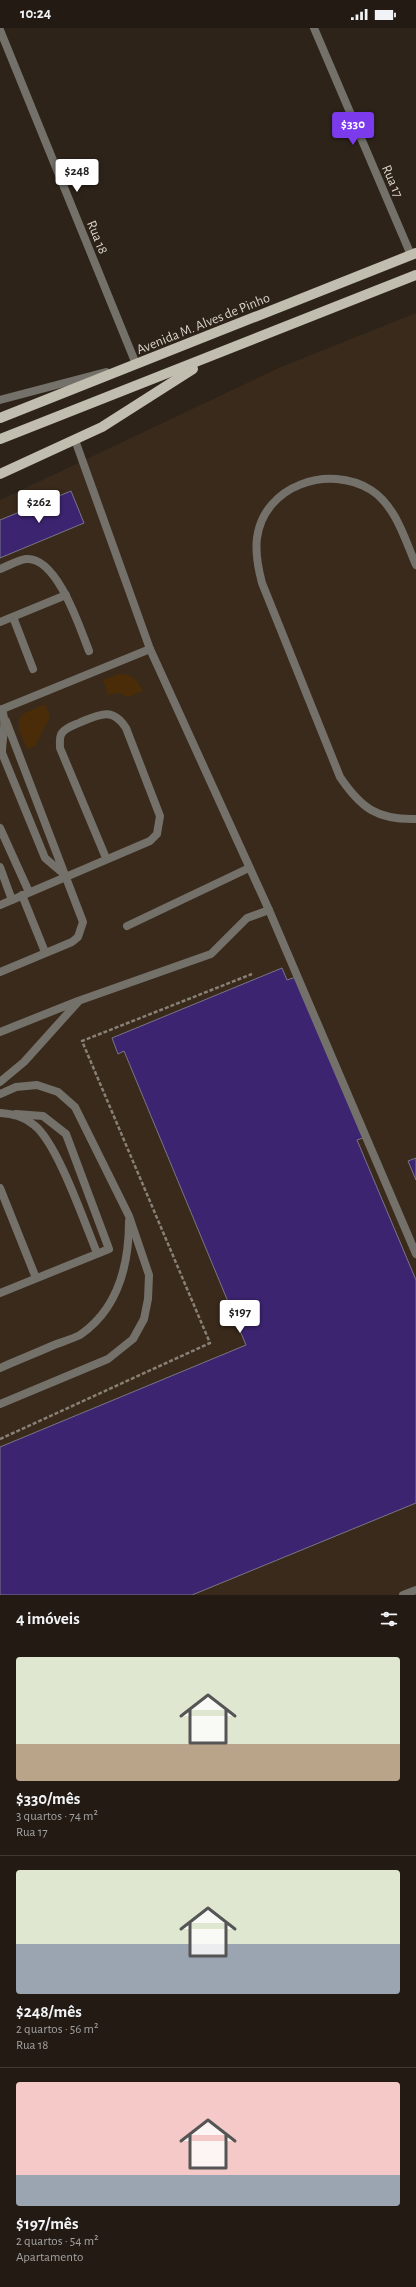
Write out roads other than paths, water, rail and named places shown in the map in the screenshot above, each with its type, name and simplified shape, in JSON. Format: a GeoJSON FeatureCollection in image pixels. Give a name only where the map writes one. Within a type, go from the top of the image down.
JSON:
{"type":"FeatureCollection","features":[{"type":"Feature","properties":{"kind":"main road","name":"Avenida M. Alves de Pinho"},"geometry":{"type":"LineString","coordinates":[[0,418],[414,254]]}},
{"type":"Feature","properties":{"kind":"main road"},"geometry":{"type":"LineString","coordinates":[[0,439],[212,357],[416,275]]}},
{"type":"Feature","properties":{"kind":"main road"},"geometry":{"type":"LineString","coordinates":[[0,474],[102,426],[212,357]]}},
{"type":"Feature","properties":{"kind":"street","name":"Rua 17"},"geometry":{"type":"LineString","coordinates":[[314,28],[414,254]]}},
{"type":"Feature","properties":{"kind":"street","name":"Rua 18"},"geometry":{"type":"LineString","coordinates":[[0,30],[136,364]]}},
{"type":"Feature","properties":{"kind":"street"},"geometry":{"type":"LineString","coordinates":[[0,400],[136,364]]}},
{"type":"Feature","properties":{"kind":"street"},"geometry":{"type":"LineString","coordinates":[[75,440],[150,648],[268,910],[416,1254]]}},
{"type":"Feature","properties":{"kind":"street"},"geometry":{"type":"LineString","coordinates":[[416,565],[390,508],[372,491],[350,480],[324,478],[300,484],[280,496],[265,514],[257,537],[256,560],[262,583],[340,777],[354,798],[374,812],[398,819],[416,818]]}},
{"type":"Feature","properties":{"kind":"street"},"geometry":{"type":"LineString","coordinates":[[0,569],[25,559],[34,560],[45,566],[66,595],[89,650]]}},
{"type":"Feature","properties":{"kind":"street"},"geometry":{"type":"LineString","coordinates":[[0,622],[66,595]]}},
{"type":"Feature","properties":{"kind":"street"},"geometry":{"type":"LineString","coordinates":[[12,617],[33,669]]}},
{"type":"Feature","properties":{"kind":"street"},"geometry":{"type":"LineString","coordinates":[[0,972],[72,942],[82,930],[82,914],[1,709],[150,648]]}},
{"type":"Feature","properties":{"kind":"street"},"geometry":{"type":"LineString","coordinates":[[0,905],[106,858],[150,841],[157,834],[160,825],[160,816],[126,728],[121,720],[112,714],[100,714],[70,727],[62,732],[59,739],[60,748],[106,858]]}},
{"type":"Feature","properties":{"kind":"street"},"geometry":{"type":"LineString","coordinates":[[6,721],[2,738],[2,753],[45,858],[66,876]]}},
{"type":"Feature","properties":{"kind":"street"},"geometry":{"type":"LineString","coordinates":[[0,828],[26,894],[45,952]]}},
{"type":"Feature","properties":{"kind":"street"},"geometry":{"type":"LineString","coordinates":[[0,867],[12,900]]}},
{"type":"Feature","properties":{"kind":"street"},"geometry":{"type":"LineString","coordinates":[[127,926],[249,868]]}},
{"type":"Feature","properties":{"kind":"street"},"geometry":{"type":"LineString","coordinates":[[0,1032],[78,1001],[212,954],[247,918],[268,910]]}},
{"type":"Feature","properties":{"kind":"street"},"geometry":{"type":"LineString","coordinates":[[0,1082],[24,1062],[78,1001]]}},
{"type":"Feature","properties":{"kind":"street"},"geometry":{"type":"LineString","coordinates":[[0,1094],[16,1087],[37,1085],[58,1092],[76,1107],[129,1216],[149,1275],[148,1299],[144,1319],[132,1339],[108,1359],[0,1404]]}},
{"type":"Feature","properties":{"kind":"street"},"geometry":{"type":"LineString","coordinates":[[0,1113],[43,1116],[66,1134],[109,1249],[0,1293]]}},
{"type":"Feature","properties":{"kind":"street"},"geometry":{"type":"LineString","coordinates":[[16,1114],[35,1125],[50,1144],[97,1253]]}},
{"type":"Feature","properties":{"kind":"street"},"geometry":{"type":"LineString","coordinates":[[0,1188],[36,1278]]}},
{"type":"Feature","properties":{"kind":"street"},"geometry":{"type":"LineString","coordinates":[[0,1368],[79,1335],[96,1320],[112,1300],[122,1278],[129,1246],[129,1216]]}},
{"type":"Feature","properties":{"kind":"street"},"geometry":{"type":"LineString","coordinates":[[403,1595],[416,1590]]}}]}
